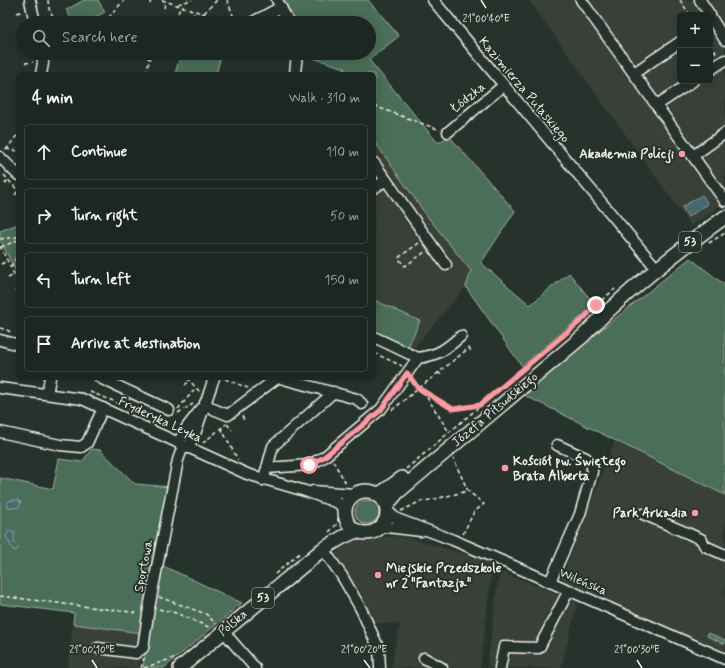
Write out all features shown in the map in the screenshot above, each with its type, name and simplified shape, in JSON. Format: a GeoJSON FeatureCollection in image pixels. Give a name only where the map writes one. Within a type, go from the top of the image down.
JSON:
{"type":"FeatureCollection","features":[{"type":"Feature","properties":{"kind":"main road","name":"Józefa Piłsudskiego"},"geometry":{"type":"LineString","coordinates":[[375,490],[392,486],[578,330],[604,313],[691,242],[725,217]]}},
{"type":"Feature","properties":{"kind":"main road","name":"Józefa Piłsudskiego"},"geometry":{"type":"LineString","coordinates":[[391,510],[390,500],[397,493],[583,336],[604,313]]}},
{"type":"Feature","properties":{"kind":"main road"},"geometry":{"type":"LineString","coordinates":[[354,490],[375,490],[391,510]]}},
{"type":"Feature","properties":{"kind":"main road","name":"53"},"geometry":{"type":"LineString","coordinates":[[346,515],[348,501],[354,490]]}},
{"type":"Feature","properties":{"kind":"main road","name":"53"},"geometry":{"type":"LineString","coordinates":[[356,531],[369,533],[379,528],[391,510]]}},
{"type":"Feature","properties":{"kind":"main road"},"geometry":{"type":"LineString","coordinates":[[346,515],[349,524],[356,531]]}},
{"type":"Feature","properties":{"kind":"main road","name":"Polska"},"geometry":{"type":"LineString","coordinates":[[323,549],[346,515]]}},
{"type":"Feature","properties":{"kind":"main road","name":"Polska"},"geometry":{"type":"LineString","coordinates":[[180,668],[219,629],[323,549],[356,531]]}},
{"type":"Feature","properties":{"kind":"street"},"geometry":{"type":"LineString","coordinates":[[30,0],[33,16]]}},
{"type":"Feature","properties":{"kind":"street","name":"Kazimierza Pułaskiego"},"geometry":{"type":"LineString","coordinates":[[433,0],[657,270]]}},
{"type":"Feature","properties":{"kind":"street"},"geometry":{"type":"LineString","coordinates":[[581,0],[725,201]]}},
{"type":"Feature","properties":{"kind":"street"},"geometry":{"type":"LineString","coordinates":[[700,0],[707,12]]}},
{"type":"Feature","properties":{"kind":"street"},"geometry":{"type":"LineString","coordinates":[[261,16],[279,3],[286,16]]}},
{"type":"Feature","properties":{"kind":"street"},"geometry":{"type":"LineString","coordinates":[[713,21],[725,40]]}},
{"type":"Feature","properties":{"kind":"street"},"geometry":{"type":"LineString","coordinates":[[634,73],[677,44]]}},
{"type":"Feature","properties":{"kind":"street"},"geometry":{"type":"LineString","coordinates":[[41,72],[43,60]]}},
{"type":"Feature","properties":{"kind":"street"},"geometry":{"type":"LineString","coordinates":[[295,72],[296,60]]}},
{"type":"Feature","properties":{"kind":"street"},"geometry":{"type":"LineString","coordinates":[[713,68],[725,60]]}},
{"type":"Feature","properties":{"kind":"street"},"geometry":{"type":"LineString","coordinates":[[657,105],[688,84]]}},
{"type":"Feature","properties":{"kind":"street","name":"Łódzka"},"geometry":{"type":"LineString","coordinates":[[448,132],[504,86]]}},
{"type":"Feature","properties":{"kind":"street"},"geometry":{"type":"LineString","coordinates":[[693,156],[725,133]]}},
{"type":"Feature","properties":{"kind":"street"},"geometry":{"type":"LineString","coordinates":[[3,153],[16,172]]}},
{"type":"Feature","properties":{"kind":"street"},"geometry":{"type":"LineString","coordinates":[[376,166],[446,265]]}},
{"type":"Feature","properties":{"kind":"street"},"geometry":{"type":"LineString","coordinates":[[376,187],[386,180]]}},
{"type":"Feature","properties":{"kind":"street"},"geometry":{"type":"LineString","coordinates":[[376,338],[418,358],[432,356],[445,349],[461,336]]}},
{"type":"Feature","properties":{"kind":"street"},"geometry":{"type":"LineString","coordinates":[[0,340],[16,344]]}},
{"type":"Feature","properties":{"kind":"street"},"geometry":{"type":"LineString","coordinates":[[267,468],[309,465],[324,457],[381,410],[418,358]]}},
{"type":"Feature","properties":{"kind":"street"},"geometry":{"type":"LineString","coordinates":[[47,394],[50,380]]}},
{"type":"Feature","properties":{"kind":"street"},"geometry":{"type":"LineString","coordinates":[[104,380],[171,414]]}},
{"type":"Feature","properties":{"kind":"street"},"geometry":{"type":"LineString","coordinates":[[213,380],[201,400],[212,409],[228,415],[274,380]]}},
{"type":"Feature","properties":{"kind":"street"},"geometry":{"type":"LineString","coordinates":[[288,380],[357,399],[362,404]]}},
{"type":"Feature","properties":{"kind":"street","name":"Fryderyka Leyka"},"geometry":{"type":"LineString","coordinates":[[0,388],[82,399],[247,474],[263,480],[305,491],[338,503],[346,515]]}},
{"type":"Feature","properties":{"kind":"street"},"geometry":{"type":"LineString","coordinates":[[263,480],[274,446],[334,392]]}},
{"type":"Feature","properties":{"kind":"street","name":"Sportowa"},"geometry":{"type":"LineString","coordinates":[[98,648],[136,653],[143,648],[178,460],[187,427],[201,400]]}},
{"type":"Feature","properties":{"kind":"street"},"geometry":{"type":"LineString","coordinates":[[0,432],[60,446],[81,447],[87,443],[103,408]]}},
{"type":"Feature","properties":{"kind":"street"},"geometry":{"type":"LineString","coordinates":[[550,582],[580,514],[592,472],[592,464],[586,458],[557,445]]}},
{"type":"Feature","properties":{"kind":"street","name":"Fryderyka Leyka"},"geometry":{"type":"LineString","coordinates":[[305,491],[326,491],[347,494],[354,490]]}},
{"type":"Feature","properties":{"kind":"street","name":"Wileńska"},"geometry":{"type":"LineString","coordinates":[[391,510],[397,518],[569,590],[725,659]]}},
{"type":"Feature","properties":{"kind":"street"},"geometry":{"type":"LineString","coordinates":[[643,514],[701,539],[704,546],[725,554]]}},
{"type":"Feature","properties":{"kind":"street","name":"Wileńska"},"geometry":{"type":"LineString","coordinates":[[379,528],[386,527],[430,531]]}},
{"type":"Feature","properties":{"kind":"street"},"geometry":{"type":"LineString","coordinates":[[323,549],[342,576],[361,609],[379,649],[380,668]]}},
{"type":"Feature","properties":{"kind":"street"},"geometry":{"type":"LineString","coordinates":[[500,668],[504,647],[539,648],[569,590]]}},
{"type":"Feature","properties":{"kind":"street"},"geometry":{"type":"LineString","coordinates":[[219,629],[255,668]]}},
{"type":"Feature","properties":{"kind":"street"},"geometry":{"type":"LineString","coordinates":[[424,658],[442,668]]}},
{"type":"Feature","properties":{"kind":"path"},"geometry":{"type":"LineString","coordinates":[[48,0],[49,9],[52,16]]}},
{"type":"Feature","properties":{"kind":"path"},"geometry":{"type":"LineString","coordinates":[[111,16],[124,0]]}},
{"type":"Feature","properties":{"kind":"path"},"geometry":{"type":"LineString","coordinates":[[150,4],[151,0]]}},
{"type":"Feature","properties":{"kind":"path"},"geometry":{"type":"LineString","coordinates":[[162,0],[210,16]]}},
{"type":"Feature","properties":{"kind":"path"},"geometry":{"type":"LineString","coordinates":[[177,5],[192,0]]}},
{"type":"Feature","properties":{"kind":"path"},"geometry":{"type":"LineString","coordinates":[[204,14],[217,0]]}},
{"type":"Feature","properties":{"kind":"path"},"geometry":{"type":"LineString","coordinates":[[227,0],[233,16]]}},
{"type":"Feature","properties":{"kind":"path"},"geometry":{"type":"LineString","coordinates":[[680,0],[688,12]]}},
{"type":"Feature","properties":{"kind":"path"},"geometry":{"type":"LineString","coordinates":[[164,8],[167,2]]}},
{"type":"Feature","properties":{"kind":"path"},"geometry":{"type":"LineString","coordinates":[[178,13],[181,6]]}},
{"type":"Feature","properties":{"kind":"path"},"geometry":{"type":"LineString","coordinates":[[193,16],[195,11]]}},
{"type":"Feature","properties":{"kind":"path"},"geometry":{"type":"LineString","coordinates":[[146,72],[150,60]]}},
{"type":"Feature","properties":{"kind":"path"},"geometry":{"type":"LineString","coordinates":[[376,107],[437,130],[448,132]]}},
{"type":"Feature","properties":{"kind":"path"},"geometry":{"type":"LineString","coordinates":[[3,153],[16,137]]}},
{"type":"Feature","properties":{"kind":"path"},"geometry":{"type":"LineString","coordinates":[[3,153],[16,151]]}},
{"type":"Feature","properties":{"kind":"path"},"geometry":{"type":"LineString","coordinates":[[0,170],[16,189]]}},
{"type":"Feature","properties":{"kind":"path"},"geometry":{"type":"LineString","coordinates":[[5,184],[8,179]]}},
{"type":"Feature","properties":{"kind":"path"},"geometry":{"type":"LineString","coordinates":[[0,239],[16,237]]}},
{"type":"Feature","properties":{"kind":"path"},"geometry":{"type":"LineString","coordinates":[[427,237],[398,258],[405,266],[433,246]]}},
{"type":"Feature","properties":{"kind":"path"},"geometry":{"type":"LineString","coordinates":[[16,241],[0,247],[16,278]]}},
{"type":"Feature","properties":{"kind":"path"},"geometry":{"type":"LineString","coordinates":[[11,267],[16,258]]}},
{"type":"Feature","properties":{"kind":"path"},"geometry":{"type":"LineString","coordinates":[[1,264],[7,261]]}},
{"type":"Feature","properties":{"kind":"path"},"geometry":{"type":"LineString","coordinates":[[8,278],[14,274]]}},
{"type":"Feature","properties":{"kind":"path"},"geometry":{"type":"LineString","coordinates":[[401,473],[618,287]]}},
{"type":"Feature","properties":{"kind":"path"},"geometry":{"type":"LineString","coordinates":[[0,328],[13,334]]}},
{"type":"Feature","properties":{"kind":"path"},"geometry":{"type":"LineString","coordinates":[[389,413],[469,348],[471,350]]}},
{"type":"Feature","properties":{"kind":"path"},"geometry":{"type":"LineString","coordinates":[[376,355],[402,366],[418,388],[453,409],[480,405]]}},
{"type":"Feature","properties":{"kind":"path"},"geometry":{"type":"LineString","coordinates":[[438,372],[441,375]]}},
{"type":"Feature","properties":{"kind":"path"},"geometry":{"type":"LineString","coordinates":[[231,380],[259,392]]}},
{"type":"Feature","properties":{"kind":"path"},"geometry":{"type":"LineString","coordinates":[[171,414],[201,400],[196,388],[189,381],[185,385]]}},
{"type":"Feature","properties":{"kind":"path"},"geometry":{"type":"LineString","coordinates":[[171,414],[196,388]]}},
{"type":"Feature","properties":{"kind":"path"},"geometry":{"type":"LineString","coordinates":[[422,391],[449,432]]}},
{"type":"Feature","properties":{"kind":"path"},"geometry":{"type":"LineString","coordinates":[[412,394],[415,397]]}},
{"type":"Feature","properties":{"kind":"path"},"geometry":{"type":"LineString","coordinates":[[400,404],[403,407]]}},
{"type":"Feature","properties":{"kind":"path"},"geometry":{"type":"LineString","coordinates":[[203,443],[226,424]]}},
{"type":"Feature","properties":{"kind":"path"},"geometry":{"type":"LineString","coordinates":[[221,428],[240,464]]}},
{"type":"Feature","properties":{"kind":"path"},"geometry":{"type":"LineString","coordinates":[[451,453],[468,491],[484,504],[474,512],[462,536]]}},
{"type":"Feature","properties":{"kind":"path"},"geometry":{"type":"LineString","coordinates":[[333,460],[354,490],[375,490]]}},
{"type":"Feature","properties":{"kind":"path"},"geometry":{"type":"LineString","coordinates":[[391,510],[421,501],[468,491]]}},
{"type":"Feature","properties":{"kind":"path"},"geometry":{"type":"LineString","coordinates":[[156,595],[206,614],[219,629]]}},
{"type":"Feature","properties":{"kind":"path"},"geometry":{"type":"LineString","coordinates":[[0,596],[176,613],[208,627],[219,629]]}},
{"type":"Feature","properties":{"kind":"shaded area","name":"Akademia Policji"},"geometry":{"type":"Polygon","coordinates":[[[529,0],[725,0],[725,203],[691,226],[529,0]]]}},
{"type":"Feature","properties":{"kind":"shaded area"},"geometry":{"type":"Polygon","coordinates":[[[376,144],[427,216],[471,271],[466,287],[411,351],[376,334],[376,144]]]}},
{"type":"Feature","properties":{"kind":"shaded area"},"geometry":{"type":"Polygon","coordinates":[[[615,441],[725,495],[725,651],[670,629],[561,579],[615,441]]]}},
{"type":"Feature","properties":{"kind":"shaded area"},"geometry":{"type":"Polygon","coordinates":[[[394,536],[413,539],[493,562],[480,668],[391,668],[400,624],[374,623],[363,596],[333,555],[350,541],[394,536]]]}},
{"type":"Feature","properties":{"kind":"shaded area"},"geometry":{"type":"Polygon","coordinates":[[[502,572],[578,602],[561,668],[487,668],[498,581],[502,572]]]}},
{"type":"Feature","properties":{"kind":"shaded area"},"geometry":{"type":"Polygon","coordinates":[[[73,624],[142,633],[139,668],[68,668],[73,624]]]}},
{"type":"Feature","properties":{"kind":"green space"},"geometry":{"type":"Polygon","coordinates":[[[84,0],[98,0],[105,12],[97,16],[70,16],[66,10],[84,0]]]}},
{"type":"Feature","properties":{"kind":"green space"},"geometry":{"type":"Polygon","coordinates":[[[282,0],[368,0],[399,36],[376,54],[376,16],[291,16],[282,0]]]}},
{"type":"Feature","properties":{"kind":"green space"},"geometry":{"type":"Polygon","coordinates":[[[179,60],[220,60],[217,72],[176,72],[179,60]]]}},
{"type":"Feature","properties":{"kind":"green space"},"geometry":{"type":"Polygon","coordinates":[[[319,60],[369,60],[438,143],[449,136],[515,211],[481,263],[530,305],[569,273],[595,305],[522,366],[466,287],[471,271],[427,216],[376,144],[376,72],[344,72],[345,68],[319,60]]]}},
{"type":"Feature","properties":{"kind":"green space"},"geometry":{"type":"Polygon","coordinates":[[[16,225],[16,272],[0,240],[0,231],[16,225]]]}},
{"type":"Feature","properties":{"kind":"green space"},"geometry":{"type":"Polygon","coordinates":[[[690,258],[725,285],[725,495],[522,394],[690,258]]]}},
{"type":"Feature","properties":{"kind":"green space"},"geometry":{"type":"Polygon","coordinates":[[[376,301],[420,321],[408,347],[376,333],[376,301]]]}},
{"type":"Feature","properties":{"kind":"green space"},"geometry":{"type":"Polygon","coordinates":[[[92,449],[100,450],[135,484],[171,487],[142,633],[73,624],[74,613],[0,604],[0,478],[53,489],[59,459],[82,462],[92,449]]]}},
{"type":"Feature","properties":{"kind":"green space"},"geometry":{"type":"Polygon","coordinates":[[[367,500],[376,503],[379,512],[376,521],[367,524],[358,521],[355,512],[358,503],[367,500]]]}},
{"type":"Feature","properties":{"kind":"green space"},"geometry":{"type":"Polygon","coordinates":[[[159,564],[242,603],[164,668],[143,668],[159,564]]]}},
{"type":"Feature","properties":{"kind":"green space"},"geometry":{"type":"Polygon","coordinates":[[[708,633],[725,640],[725,644],[707,636],[708,633]]]}},
{"type":"Feature","properties":{"kind":"water"},"geometry":{"type":"Polygon","coordinates":[[[702,195],[708,204],[688,217],[682,207],[702,195]]]}},
{"type":"Feature","properties":{"kind":"water"},"geometry":{"type":"Polygon","coordinates":[[[17,500],[21,502],[19,507],[8,507],[7,504],[9,501],[17,500]]]}},
{"type":"Feature","properties":{"kind":"water"},"geometry":{"type":"Polygon","coordinates":[[[9,531],[15,533],[14,543],[19,547],[17,550],[13,550],[6,536],[9,531]]]}},
{"type":"Feature","properties":{"kind":"place","name":"Akademia Policji"},"geometry":{"type":"Point","coordinates":[682,154]}},
{"type":"Feature","properties":{"kind":"place","name":"Kościół pw. Świętego Brata Alberta"},"geometry":{"type":"Point","coordinates":[505,468]}},
{"type":"Feature","properties":{"kind":"place","name":"Park Arkadia"},"geometry":{"type":"Point","coordinates":[695,513]}},
{"type":"Feature","properties":{"kind":"place","name":"Miejskie Przedszkole nr 2 \"Fantazja\""},"geometry":{"type":"Point","coordinates":[378,575]}},
{"type":"Feature","properties":{"kind":"route"},"geometry":{"type":"LineString","coordinates":[[309,465],[324,457],[381,410],[407,373],[418,388],[453,409],[480,405],[584,318],[596,305]]}}]}
